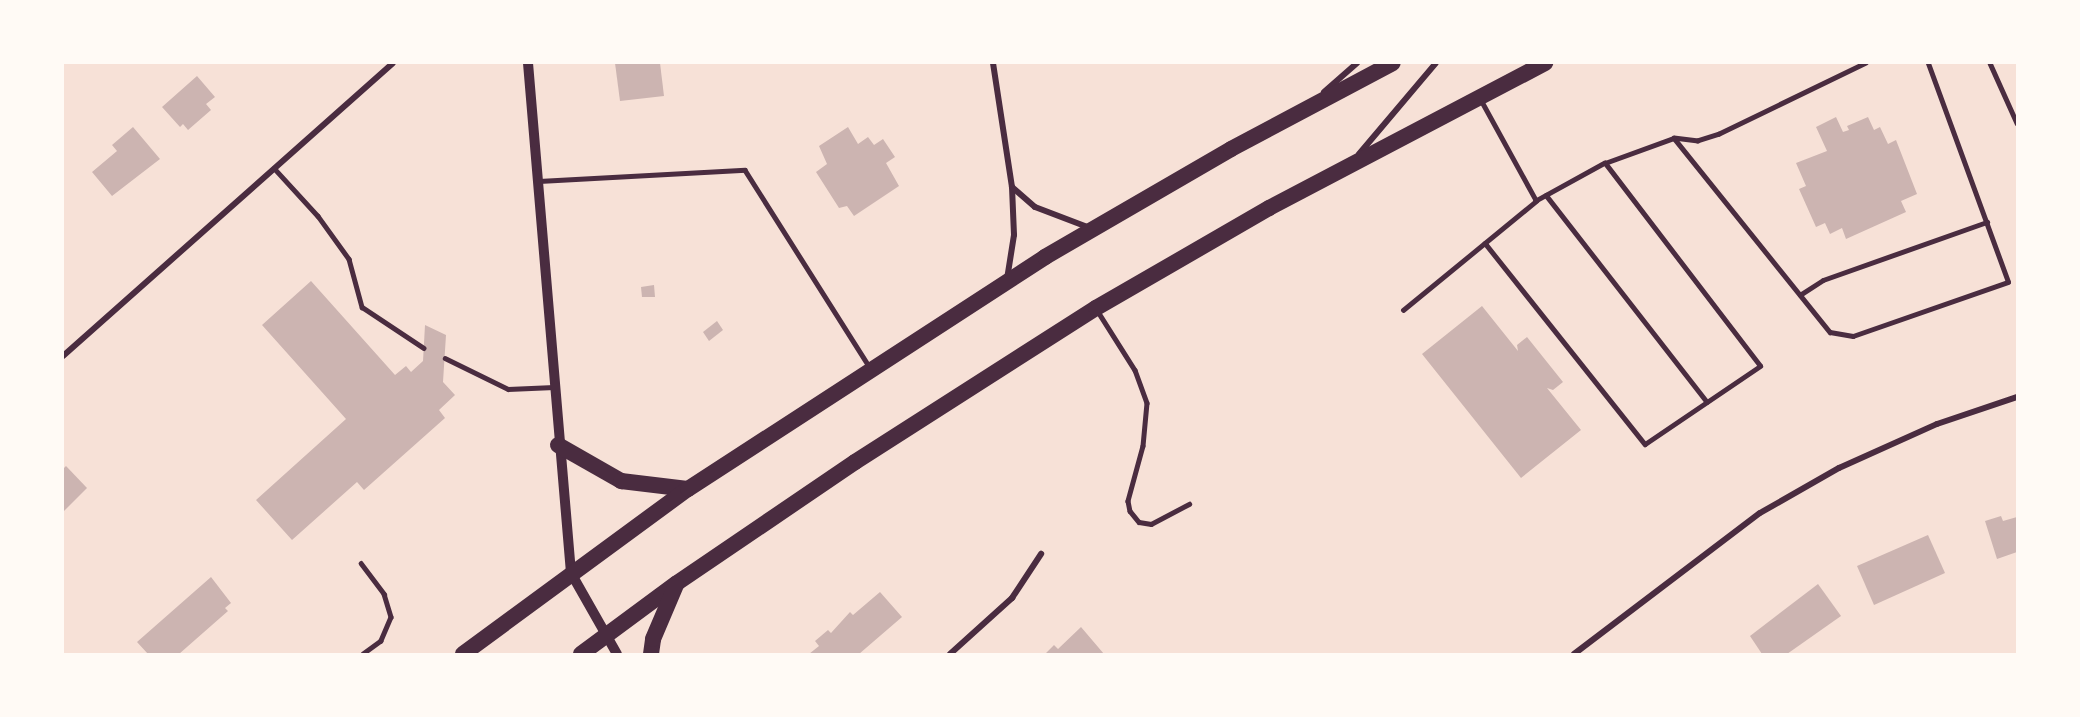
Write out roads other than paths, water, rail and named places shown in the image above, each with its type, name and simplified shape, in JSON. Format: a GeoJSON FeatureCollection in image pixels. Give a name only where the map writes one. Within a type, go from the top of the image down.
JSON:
{"type":"FeatureCollection","features":[{"type":"Feature","properties":{"kind":"highway"},"geometry":{"type":"LineString","coordinates":[[463,654],[688,489],[1006,281],[1093,228],[1305,109],[1393,63]]}},
{"type":"Feature","properties":{"kind":"highway"},"geometry":{"type":"LineString","coordinates":[[581,654],[677,583],[855,462],[1096,308],[1351,164],[1545,63]]}},
{"type":"Feature","properties":{"kind":"highway"},"geometry":{"type":"LineString","coordinates":[[558,445],[621,481],[688,489]]}},
{"type":"Feature","properties":{"kind":"highway"},"geometry":{"type":"LineString","coordinates":[[651,654],[653,639],[677,583]]}},
{"type":"Feature","properties":{"kind":"street"},"geometry":{"type":"LineString","coordinates":[[63,356],[393,63]]}},
{"type":"Feature","properties":{"kind":"street"},"geometry":{"type":"LineString","coordinates":[[528,63],[558,445],[571,573],[617,654]]}},
{"type":"Feature","properties":{"kind":"street"},"geometry":{"type":"LineString","coordinates":[[993,63],[1012,187],[1014,235],[1006,281]]}},
{"type":"Feature","properties":{"kind":"street"},"geometry":{"type":"LineString","coordinates":[[1305,109],[1357,63]]}},
{"type":"Feature","properties":{"kind":"street"},"geometry":{"type":"LineString","coordinates":[[1351,164],[1436,63]]}},
{"type":"Feature","properties":{"kind":"street"},"geometry":{"type":"LineString","coordinates":[[1012,187],[1035,207],[1093,228]]}},
{"type":"Feature","properties":{"kind":"street"},"geometry":{"type":"LineString","coordinates":[[1574,654],[1760,513],[1839,468],[1937,424],[2017,397]]}},
{"type":"Feature","properties":{"kind":"street"},"geometry":{"type":"LineString","coordinates":[[950,654],[1012,598],[1041,554]]}},
{"type":"Feature","properties":{"kind":"lane"},"geometry":{"type":"LineString","coordinates":[[1403,310],[1536,201],[1605,163],[1674,138],[1698,141],[1719,134],[1866,63]]}},
{"type":"Feature","properties":{"kind":"lane"},"geometry":{"type":"LineString","coordinates":[[1674,138],[1830,332],[1853,336],[2008,282],[1928,63]]}},
{"type":"Feature","properties":{"kind":"lane"},"geometry":{"type":"LineString","coordinates":[[1990,63],[2017,123]]}},
{"type":"Feature","properties":{"kind":"lane"},"geometry":{"type":"LineString","coordinates":[[1479,96],[1536,201]]}},
{"type":"Feature","properties":{"kind":"lane"},"geometry":{"type":"LineString","coordinates":[[1485,243],[1645,444],[1760,366],[1605,163]]}},
{"type":"Feature","properties":{"kind":"lane"},"geometry":{"type":"LineString","coordinates":[[274,168],[349,259],[362,307],[424,348]]}},
{"type":"Feature","properties":{"kind":"lane"},"geometry":{"type":"LineString","coordinates":[[537,182],[745,170],[871,368]]}},
{"type":"Feature","properties":{"kind":"lane"},"geometry":{"type":"LineString","coordinates":[[1546,195],[1707,402]]}},
{"type":"Feature","properties":{"kind":"lane"},"geometry":{"type":"LineString","coordinates":[[1800,296],[1823,280],[1987,222]]}},
{"type":"Feature","properties":{"kind":"lane"},"geometry":{"type":"LineString","coordinates":[[1096,308],[1134,370],[1147,403],[1143,446],[1128,501],[1130,511],[1139,522],[1151,524],[1189,504]]}},
{"type":"Feature","properties":{"kind":"lane"},"geometry":{"type":"LineString","coordinates":[[445,358],[508,389],[554,387]]}},
{"type":"Feature","properties":{"kind":"lane"},"geometry":{"type":"LineString","coordinates":[[361,563],[384,594],[391,617],[381,641],[363,654]]}}]}
